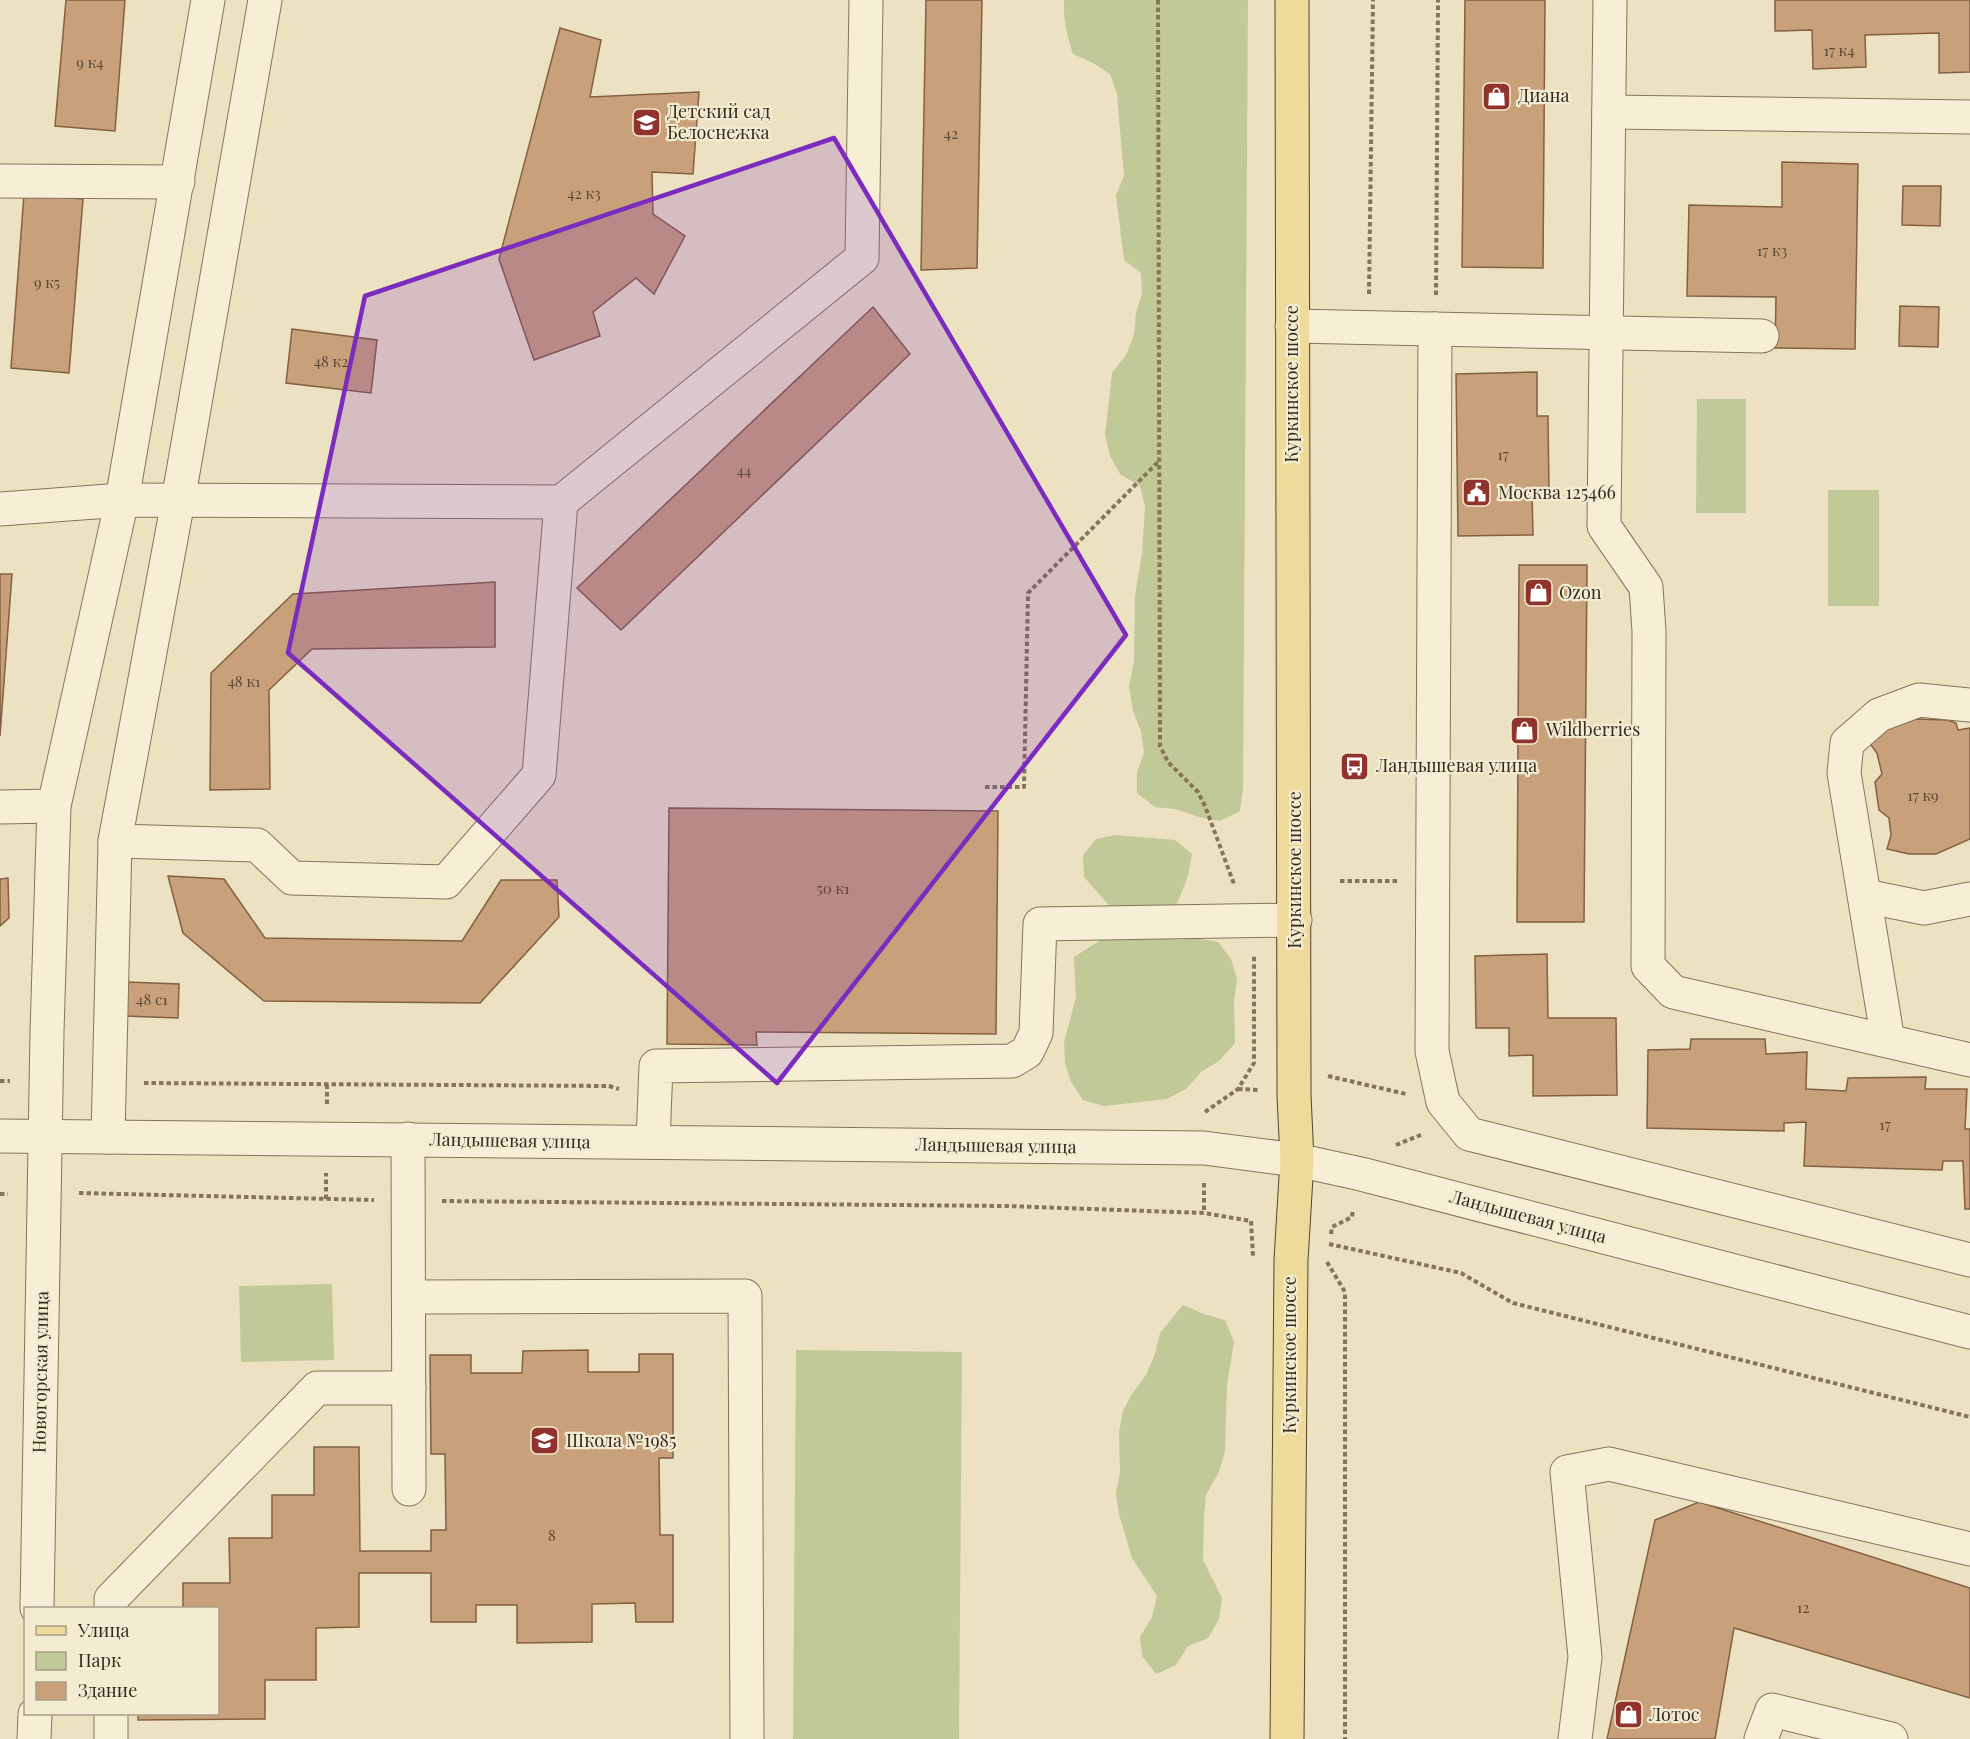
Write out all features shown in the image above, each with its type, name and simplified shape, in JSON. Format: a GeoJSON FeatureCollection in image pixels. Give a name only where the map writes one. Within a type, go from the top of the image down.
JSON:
{"type":"FeatureCollection","features":[{"type":"Feature","properties":{"kind":"main road","name":"Куркинское шоссе"},"geometry":{"type":"LineString","coordinates":[[1287,1739],[1291,1260],[1297,1160],[1294,1095],[1293,0]]}},
{"type":"Feature","properties":{"kind":"street","name":"Новогорская улица"},"geometry":{"type":"LineString","coordinates":[[37,1607],[46,1082],[54,806],[122,500],[208,0]]}},
{"type":"Feature","properties":{"kind":"street"},"geometry":{"type":"LineString","coordinates":[[108,1137],[115,841],[178,501],[265,0]]}},
{"type":"Feature","properties":{"kind":"street"},"geometry":{"type":"LineString","coordinates":[[0,509],[122,500],[561,502],[862,258],[866,0]]}},
{"type":"Feature","properties":{"kind":"street"},"geometry":{"type":"LineString","coordinates":[[1610,0],[1604,526],[1646,587],[1649,630],[1648,966],[1673,992],[1970,1060]]}},
{"type":"Feature","properties":{"kind":"street"},"geometry":{"type":"LineString","coordinates":[[1609,112],[1970,117]]}},
{"type":"Feature","properties":{"kind":"street"},"geometry":{"type":"LineString","coordinates":[[0,181],[178,182]]}},
{"type":"Feature","properties":{"kind":"street"},"geometry":{"type":"LineString","coordinates":[[1292,326],[1762,336]]}},
{"type":"Feature","properties":{"kind":"street"},"geometry":{"type":"LineString","coordinates":[[1435,329],[1432,1051],[1450,1111],[1469,1134],[1970,1260]]}},
{"type":"Feature","properties":{"kind":"street"},"geometry":{"type":"LineString","coordinates":[[115,841],[257,845],[292,878],[446,882],[539,775],[561,502]]}},
{"type":"Feature","properties":{"kind":"street"},"geometry":{"type":"LineString","coordinates":[[1888,1041],[1844,772],[1846,743],[1879,715],[1919,700],[1970,705]]}},
{"type":"Feature","properties":{"kind":"street"},"geometry":{"type":"LineString","coordinates":[[0,807],[54,806]]}},
{"type":"Feature","properties":{"kind":"street"},"geometry":{"type":"LineString","coordinates":[[1865,896],[1924,908],[1970,899]]}},
{"type":"Feature","properties":{"kind":"street"},"geometry":{"type":"LineString","coordinates":[[653,1142],[656,1066],[1012,1061],[1027,1052],[1036,1033],[1040,924],[1295,920]]}},
{"type":"Feature","properties":{"kind":"street","name":"Ландышевая улица"},"geometry":{"type":"LineString","coordinates":[[0,1137],[1204,1148],[1297,1160],[1372,1177],[1970,1332]]}},
{"type":"Feature","properties":{"kind":"street"},"geometry":{"type":"LineString","coordinates":[[408,1139],[409,1489]]}},
{"type":"Feature","properties":{"kind":"street"},"geometry":{"type":"LineString","coordinates":[[409,1297],[745,1296],[747,1739]]}},
{"type":"Feature","properties":{"kind":"street"},"geometry":{"type":"LineString","coordinates":[[111,1607],[111,1599],[317,1388],[409,1388]]}},
{"type":"Feature","properties":{"kind":"street"},"geometry":{"type":"LineString","coordinates":[[1575,1739],[1585,1657],[1567,1472],[1609,1464],[1970,1550]]}},
{"type":"Feature","properties":{"kind":"street"},"geometry":{"type":"LineString","coordinates":[[1761,1739],[1772,1710],[1891,1739]]}},
{"type":"Feature","properties":{"kind":"street"},"geometry":{"type":"LineString","coordinates":[[34,1739],[35,1715]]}},
{"type":"Feature","properties":{"kind":"street"},"geometry":{"type":"LineString","coordinates":[[111,1715],[111,1739]]}},
{"type":"Feature","properties":{"kind":"path"},"geometry":{"type":"LineString","coordinates":[[1158,0],[1160,746],[1168,762],[1198,792],[1241,906],[1253,922],[1254,1063],[1238,1089],[1205,1112],[1204,1213]]}},
{"type":"Feature","properties":{"kind":"path"},"geometry":{"type":"LineString","coordinates":[[1369,328],[1373,0]]}},
{"type":"Feature","properties":{"kind":"path"},"geometry":{"type":"LineString","coordinates":[[1435,329],[1438,0]]}},
{"type":"Feature","properties":{"kind":"path"},"geometry":{"type":"LineString","coordinates":[[985,787],[1024,787],[1028,593],[1158,462]]}},
{"type":"Feature","properties":{"kind":"path"},"geometry":{"type":"LineString","coordinates":[[1340,881],[1391,881]]}},
{"type":"Feature","properties":{"kind":"path"},"geometry":{"type":"LineString","coordinates":[[1322,1074],[1450,1111]]}},
{"type":"Feature","properties":{"kind":"path"},"geometry":{"type":"LineString","coordinates":[[0,1081],[46,1082]]}},
{"type":"Feature","properties":{"kind":"path"},"geometry":{"type":"LineString","coordinates":[[108,1083],[609,1086],[655,1099]]}},
{"type":"Feature","properties":{"kind":"path"},"geometry":{"type":"LineString","coordinates":[[327,1085],[327,1114]]}},
{"type":"Feature","properties":{"kind":"path"},"geometry":{"type":"LineString","coordinates":[[1393,1146],[1450,1111]]}},
{"type":"Feature","properties":{"kind":"path"},"geometry":{"type":"LineString","coordinates":[[326,1169],[326,1199]]}},
{"type":"Feature","properties":{"kind":"path"},"geometry":{"type":"LineString","coordinates":[[0,1194],[1007,1206]]}},
{"type":"Feature","properties":{"kind":"path"},"geometry":{"type":"LineString","coordinates":[[1329,1244],[1461,1273],[1513,1303],[1970,1417]]}},
{"type":"Feature","properties":{"kind":"path"},"geometry":{"type":"LineString","coordinates":[[1325,1258],[1345,1292],[1345,1739]]}},
{"type":"Feature","properties":{"kind":"highlighted area"},"geometry":{"type":"Polygon","coordinates":[[[834,138],[1126,635],[777,1083],[288,653],[365,296],[834,138]]]}},
{"type":"Feature","properties":{"kind":"green space"},"geometry":{"type":"Polygon","coordinates":[[[1064,0],[1248,0],[1243,788],[1240,811],[1220,821],[1175,809],[1155,807],[1137,793],[1137,772],[1144,753],[1141,731],[1133,711],[1129,686],[1134,662],[1135,596],[1142,553],[1145,507],[1140,486],[1120,474],[1110,456],[1105,435],[1112,373],[1126,355],[1134,335],[1136,313],[1142,293],[1141,273],[1124,260],[1116,195],[1124,176],[1117,94],[1110,74],[1073,54],[1066,27],[1064,0]]]}},
{"type":"Feature","properties":{"kind":"green space"},"geometry":{"type":"Polygon","coordinates":[[[1697,399],[1746,399],[1746,513],[1696,513],[1697,399]]]}},
{"type":"Feature","properties":{"kind":"green space"},"geometry":{"type":"Polygon","coordinates":[[[1828,490],[1879,490],[1879,606],[1828,606],[1828,490]]]}},
{"type":"Feature","properties":{"kind":"green space"},"geometry":{"type":"Polygon","coordinates":[[[1116,835],[1175,840],[1192,854],[1188,876],[1171,919],[1175,940],[1196,938],[1218,942],[1231,959],[1237,979],[1234,1001],[1235,1043],[1219,1061],[1201,1072],[1186,1089],[1167,1099],[1104,1106],[1083,1100],[1071,1082],[1065,1063],[1064,1042],[1076,998],[1074,957],[1112,933],[1115,912],[1084,877],[1083,855],[1096,839],[1116,835]]]}},
{"type":"Feature","properties":{"kind":"green space"},"geometry":{"type":"Polygon","coordinates":[[[332,1284],[334,1360],[241,1362],[239,1286],[332,1284]]]}},
{"type":"Feature","properties":{"kind":"green space"},"geometry":{"type":"Polygon","coordinates":[[[1183,1305],[1225,1320],[1234,1342],[1227,1384],[1225,1451],[1219,1472],[1206,1495],[1204,1517],[1203,1560],[1222,1598],[1219,1619],[1208,1638],[1188,1646],[1176,1665],[1156,1674],[1142,1656],[1140,1637],[1152,1617],[1157,1596],[1132,1558],[1119,1514],[1116,1493],[1120,1472],[1119,1432],[1123,1411],[1146,1375],[1155,1354],[1160,1333],[1183,1305]]]}},
{"type":"Feature","properties":{"kind":"green space"},"geometry":{"type":"Polygon","coordinates":[[[796,1350],[962,1352],[959,1739],[793,1739],[796,1350]]]}},
{"type":"Feature","properties":{"kind":"building"},"geometry":{"type":"Polygon","coordinates":[[[66,0],[125,0],[115,131],[55,126],[66,0]]]}},
{"type":"Feature","properties":{"kind":"building"},"geometry":{"type":"Polygon","coordinates":[[[926,0],[982,0],[977,268],[921,270],[926,0]]]}},
{"type":"Feature","properties":{"kind":"building"},"geometry":{"type":"Polygon","coordinates":[[[1465,0],[1545,0],[1543,268],[1462,267],[1465,0]]]}},
{"type":"Feature","properties":{"kind":"building"},"geometry":{"type":"Polygon","coordinates":[[[1775,0],[1970,0],[1970,72],[1939,73],[1939,33],[1865,35],[1866,67],[1813,69],[1812,30],[1775,31],[1775,0]]]}},
{"type":"Feature","properties":{"kind":"building"},"geometry":{"type":"Polygon","coordinates":[[[560,28],[601,40],[590,97],[699,92],[693,174],[652,172],[653,214],[685,236],[654,294],[636,278],[593,312],[600,336],[534,360],[499,259],[560,28]]]}},
{"type":"Feature","properties":{"kind":"building"},"geometry":{"type":"Polygon","coordinates":[[[1782,162],[1858,164],[1855,349],[1775,348],[1776,297],[1687,296],[1689,205],[1782,207],[1782,162]]]}},
{"type":"Feature","properties":{"kind":"building"},"geometry":{"type":"Polygon","coordinates":[[[1903,186],[1941,186],[1940,226],[1902,225],[1903,186]]]}},
{"type":"Feature","properties":{"kind":"building"},"geometry":{"type":"Polygon","coordinates":[[[24,194],[83,199],[69,373],[11,368],[24,194]]]}},
{"type":"Feature","properties":{"kind":"building"},"geometry":{"type":"Polygon","coordinates":[[[1900,306],[1939,307],[1938,347],[1899,346],[1900,306]]]}},
{"type":"Feature","properties":{"kind":"building"},"geometry":{"type":"Polygon","coordinates":[[[873,307],[910,354],[621,630],[577,588],[873,307]]]}},
{"type":"Feature","properties":{"kind":"building"},"geometry":{"type":"Polygon","coordinates":[[[292,329],[377,340],[371,393],[286,383],[292,329]]]}},
{"type":"Feature","properties":{"kind":"building"},"geometry":{"type":"Polygon","coordinates":[[[1537,372],[1537,416],[1548,416],[1549,494],[1532,494],[1533,535],[1458,536],[1456,374],[1537,372]]]}},
{"type":"Feature","properties":{"kind":"building"},"geometry":{"type":"Polygon","coordinates":[[[1519,565],[1587,565],[1584,922],[1517,922],[1519,565]]]}},
{"type":"Feature","properties":{"kind":"building"},"geometry":{"type":"Polygon","coordinates":[[[0,574],[12,574],[0,736],[0,574]]]}},
{"type":"Feature","properties":{"kind":"building"},"geometry":{"type":"Polygon","coordinates":[[[495,582],[495,647],[312,649],[269,690],[270,789],[210,790],[211,673],[293,594],[495,582]]]}},
{"type":"Feature","properties":{"kind":"building"},"geometry":{"type":"Polygon","coordinates":[[[1913,719],[1948,720],[1956,723],[1958,730],[1970,728],[1970,839],[1936,854],[1909,854],[1887,849],[1891,835],[1889,818],[1879,810],[1875,782],[1882,774],[1877,753],[1868,741],[1889,727],[1913,719]]]}},
{"type":"Feature","properties":{"kind":"building"},"geometry":{"type":"Polygon","coordinates":[[[669,808],[998,811],[996,1034],[756,1032],[757,1045],[667,1044],[669,808]]]}},
{"type":"Feature","properties":{"kind":"building"},"geometry":{"type":"Polygon","coordinates":[[[168,876],[224,879],[265,938],[462,941],[501,880],[557,880],[559,917],[480,1003],[264,1001],[183,933],[168,876]]]}},
{"type":"Feature","properties":{"kind":"building"},"geometry":{"type":"Polygon","coordinates":[[[8,878],[9,918],[0,926],[0,879],[8,878]]]}},
{"type":"Feature","properties":{"kind":"building"},"geometry":{"type":"Polygon","coordinates":[[[1547,954],[1548,1018],[1616,1018],[1617,1095],[1533,1096],[1533,1055],[1509,1056],[1509,1028],[1476,1028],[1475,956],[1547,954]]]}},
{"type":"Feature","properties":{"kind":"building"},"geometry":{"type":"Polygon","coordinates":[[[126,982],[179,984],[178,1018],[125,1016],[126,982]]]}},
{"type":"Feature","properties":{"kind":"building"},"geometry":{"type":"Polygon","coordinates":[[[1691,1039],[1765,1039],[1766,1054],[1807,1052],[1806,1089],[1846,1091],[1848,1078],[1926,1077],[1925,1089],[1967,1089],[1965,1129],[1970,1129],[1970,1209],[1965,1209],[1963,1161],[1943,1161],[1942,1170],[1804,1166],[1806,1122],[1784,1123],[1784,1131],[1647,1128],[1648,1050],[1690,1049],[1691,1039]]]}},
{"type":"Feature","properties":{"kind":"building"},"geometry":{"type":"Polygon","coordinates":[[[588,1350],[588,1372],[639,1372],[639,1354],[673,1354],[673,1458],[659,1458],[660,1535],[673,1535],[673,1622],[636,1622],[635,1603],[592,1604],[592,1642],[517,1643],[517,1605],[476,1605],[476,1622],[431,1622],[431,1573],[359,1573],[359,1627],[316,1628],[316,1680],[265,1680],[265,1719],[138,1720],[138,1715],[219,1715],[219,1607],[183,1607],[183,1583],[230,1583],[229,1538],[272,1538],[272,1495],[314,1495],[314,1447],[359,1447],[360,1551],[431,1551],[431,1530],[446,1530],[445,1454],[431,1454],[430,1355],[471,1355],[471,1373],[522,1373],[523,1351],[588,1350]]]}},
{"type":"Feature","properties":{"kind":"building"},"geometry":{"type":"Polygon","coordinates":[[[1699,1502],[1970,1588],[1970,1698],[1734,1628],[1715,1739],[1607,1739],[1655,1520],[1699,1502]]]}},
{"type":"Feature","properties":{"kind":"place","name":"Диана"},"geometry":{"type":"Point","coordinates":[1497,96]}},
{"type":"Feature","properties":{"kind":"place","name":"Детский сад Белоснежка"},"geometry":{"type":"Point","coordinates":[646,122]}},
{"type":"Feature","properties":{"kind":"place","name":"Москва 125466"},"geometry":{"type":"Point","coordinates":[1477,493]}},
{"type":"Feature","properties":{"kind":"place","name":"Ozon"},"geometry":{"type":"Point","coordinates":[1538,593]}},
{"type":"Feature","properties":{"kind":"place","name":"Wildberries"},"geometry":{"type":"Point","coordinates":[1525,730]}},
{"type":"Feature","properties":{"kind":"place","name":"Ландышевая улица"},"geometry":{"type":"Point","coordinates":[1355,766]}},
{"type":"Feature","properties":{"kind":"place","name":"Школа №1985"},"geometry":{"type":"Point","coordinates":[545,1441]}},
{"type":"Feature","properties":{"kind":"place","name":"Лотос"},"geometry":{"type":"Point","coordinates":[1628,1715]}}]}
